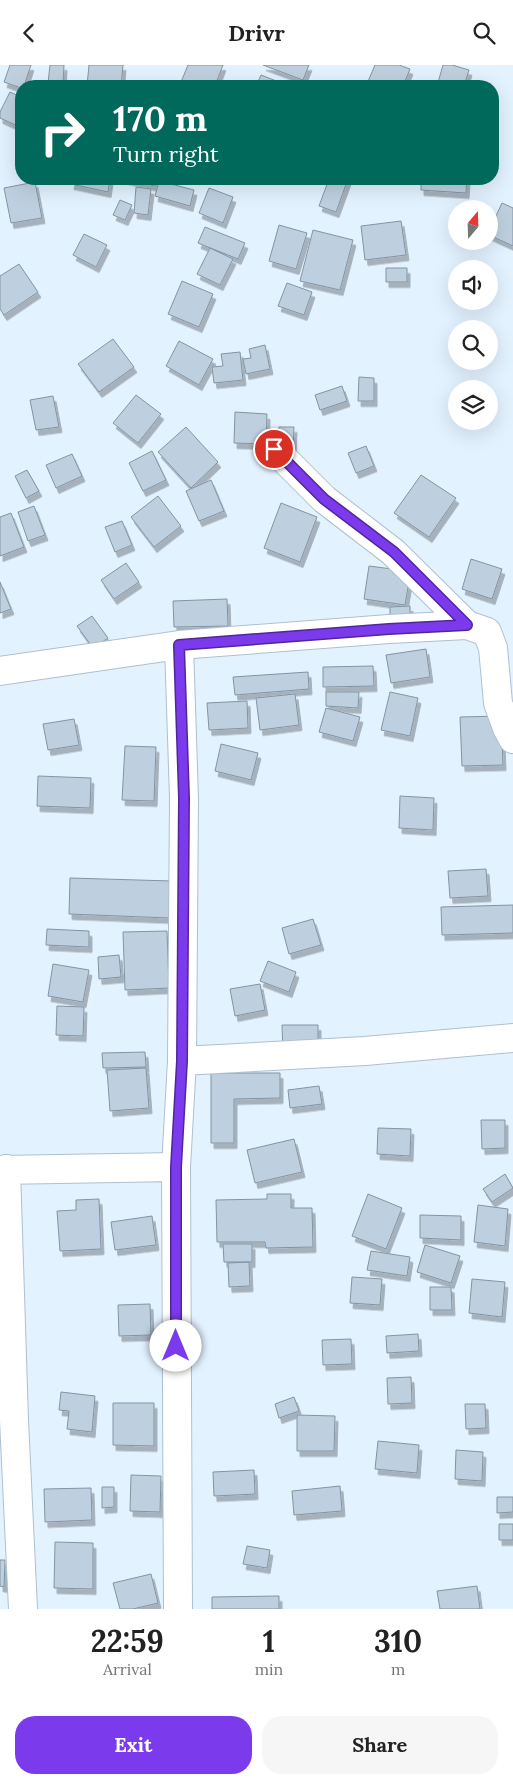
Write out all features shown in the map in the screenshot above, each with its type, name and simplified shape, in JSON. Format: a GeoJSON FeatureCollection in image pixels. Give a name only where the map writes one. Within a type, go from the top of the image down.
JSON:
{"type":"FeatureCollection","features":[{"type":"Feature","properties":{"kind":"street"},"geometry":{"type":"LineString","coordinates":[[274,449],[324,499],[394,552],[467,625]]}},
{"type":"Feature","properties":{"kind":"street"},"geometry":{"type":"LineString","coordinates":[[0,671],[179,645],[467,625],[487,631],[493,648],[498,703],[513,739]]}},
{"type":"Feature","properties":{"kind":"street"},"geometry":{"type":"LineString","coordinates":[[178,1609],[176,1167],[182,1061],[184,798],[179,645]]}},
{"type":"Feature","properties":{"kind":"street"},"geometry":{"type":"LineString","coordinates":[[182,1061],[365,1051],[513,1038]]}},
{"type":"Feature","properties":{"kind":"street"},"geometry":{"type":"LineString","coordinates":[[23,1609],[3,1169],[176,1167]]}},
{"type":"Feature","properties":{"kind":"building"},"geometry":{"type":"Polygon","coordinates":[[[10,65],[31,65],[26,80],[15,80],[15,86],[4,82],[10,65]]]}},
{"type":"Feature","properties":{"kind":"building"},"geometry":{"type":"Polygon","coordinates":[[[50,65],[64,65],[63,80],[48,80],[50,65]]]}},
{"type":"Feature","properties":{"kind":"building"},"geometry":{"type":"Polygon","coordinates":[[[89,65],[123,65],[122,80],[88,80],[89,65]]]}},
{"type":"Feature","properties":{"kind":"building"},"geometry":{"type":"Polygon","coordinates":[[[188,65],[223,65],[217,80],[182,80],[188,65]]]}},
{"type":"Feature","properties":{"kind":"building"},"geometry":{"type":"Polygon","coordinates":[[[263,65],[309,65],[303,80],[263,65]]]}},
{"type":"Feature","properties":{"kind":"building"},"geometry":{"type":"Polygon","coordinates":[[[375,65],[399,65],[410,69],[405,80],[369,80],[375,65]]]}},
{"type":"Feature","properties":{"kind":"building"},"geometry":{"type":"Polygon","coordinates":[[[443,65],[452,65],[469,70],[466,80],[439,80],[443,65]]]}},
{"type":"Feature","properties":{"kind":"building"},"geometry":{"type":"Polygon","coordinates":[[[261,75],[274,80],[259,80],[261,75]]]}},
{"type":"Feature","properties":{"kind":"building"},"geometry":{"type":"Polygon","coordinates":[[[10,92],[15,94],[15,125],[0,118],[0,112],[10,92]]]}},
{"type":"Feature","properties":{"kind":"building"},"geometry":{"type":"Polygon","coordinates":[[[20,185],[36,185],[42,218],[11,223],[4,188],[20,185]]]}},
{"type":"Feature","properties":{"kind":"building"},"geometry":{"type":"Polygon","coordinates":[[[76,185],[109,185],[108,192],[76,185]]]}},
{"type":"Feature","properties":{"kind":"building"},"geometry":{"type":"Polygon","coordinates":[[[158,185],[175,185],[194,190],[190,206],[155,196],[158,185]]]}},
{"type":"Feature","properties":{"kind":"building"},"geometry":{"type":"Polygon","coordinates":[[[327,185],[346,185],[336,212],[319,206],[327,185]]]}},
{"type":"Feature","properties":{"kind":"building"},"geometry":{"type":"Polygon","coordinates":[[[421,185],[467,185],[466,193],[421,190],[421,185]]]}},
{"type":"Feature","properties":{"kind":"building"},"geometry":{"type":"Polygon","coordinates":[[[136,187],[151,189],[148,215],[134,213],[136,187]]]}},
{"type":"Feature","properties":{"kind":"building"},"geometry":{"type":"Polygon","coordinates":[[[209,188],[233,197],[223,223],[199,213],[209,188]]]}},
{"type":"Feature","properties":{"kind":"building"},"geometry":{"type":"Polygon","coordinates":[[[120,200],[132,205],[125,220],[113,215],[120,200]]]}},
{"type":"Feature","properties":{"kind":"building"},"geometry":{"type":"Polygon","coordinates":[[[502,203],[513,208],[513,246],[498,239],[498,212],[502,203]]]}},
{"type":"Feature","properties":{"kind":"building"},"geometry":{"type":"Polygon","coordinates":[[[401,221],[406,255],[365,260],[361,226],[401,221]]]}},
{"type":"Feature","properties":{"kind":"building"},"geometry":{"type":"Polygon","coordinates":[[[279,225],[307,233],[296,269],[269,261],[279,225]]]}},
{"type":"Feature","properties":{"kind":"building"},"geometry":{"type":"Polygon","coordinates":[[[205,227],[245,243],[238,259],[198,243],[205,227]]]}},
{"type":"Feature","properties":{"kind":"building"},"geometry":{"type":"Polygon","coordinates":[[[313,230],[353,240],[340,290],[300,281],[313,230]]]}},
{"type":"Feature","properties":{"kind":"building"},"geometry":{"type":"Polygon","coordinates":[[[84,234],[107,245],[96,267],[73,255],[84,234]]]}},
{"type":"Feature","properties":{"kind":"building"},"geometry":{"type":"Polygon","coordinates":[[[210,248],[233,259],[220,285],[197,274],[210,248]]]}},
{"type":"Feature","properties":{"kind":"building"},"geometry":{"type":"Polygon","coordinates":[[[19,264],[38,292],[4,315],[0,309],[0,276],[19,264]]]}},
{"type":"Feature","properties":{"kind":"building"},"geometry":{"type":"Polygon","coordinates":[[[386,268],[407,268],[407,282],[386,282],[386,268]]]}},
{"type":"Feature","properties":{"kind":"building"},"geometry":{"type":"Polygon","coordinates":[[[182,281],[213,294],[199,327],[168,314],[182,281]]]}},
{"type":"Feature","properties":{"kind":"building"},"geometry":{"type":"Polygon","coordinates":[[[287,283],[312,292],[304,315],[278,306],[287,283]]]}},
{"type":"Feature","properties":{"kind":"building"},"geometry":{"type":"Polygon","coordinates":[[[113,339],[134,367],[99,392],[78,364],[113,339]]]}},
{"type":"Feature","properties":{"kind":"building"},"geometry":{"type":"Polygon","coordinates":[[[179,341],[213,359],[199,385],[166,366],[179,341]]]}},
{"type":"Feature","properties":{"kind":"building"},"geometry":{"type":"Polygon","coordinates":[[[265,345],[270,369],[246,374],[243,359],[251,358],[249,349],[265,345]]]}},
{"type":"Feature","properties":{"kind":"building"},"geometry":{"type":"Polygon","coordinates":[[[240,352],[243,380],[214,383],[212,367],[223,366],[221,354],[240,352]]]}},
{"type":"Feature","properties":{"kind":"building"},"geometry":{"type":"Polygon","coordinates":[[[359,377],[374,378],[374,401],[358,401],[359,377]]]}},
{"type":"Feature","properties":{"kind":"building"},"geometry":{"type":"Polygon","coordinates":[[[342,386],[347,401],[320,410],[315,395],[342,386]]]}},
{"type":"Feature","properties":{"kind":"building"},"geometry":{"type":"Polygon","coordinates":[[[136,395],[161,414],[138,443],[113,423],[136,395]]]}},
{"type":"Feature","properties":{"kind":"building"},"geometry":{"type":"Polygon","coordinates":[[[53,396],[59,427],[36,430],[30,400],[53,396]]]}},
{"type":"Feature","properties":{"kind":"building"},"geometry":{"type":"Polygon","coordinates":[[[235,412],[267,414],[266,444],[234,443],[235,412]]]}},
{"type":"Feature","properties":{"kind":"building"},"geometry":{"type":"Polygon","coordinates":[[[186,427],[218,462],[191,488],[158,452],[186,427]]]}},
{"type":"Feature","properties":{"kind":"building"},"geometry":{"type":"Polygon","coordinates":[[[279,427],[294,427],[293,449],[277,448],[279,427]]]}},
{"type":"Feature","properties":{"kind":"building"},"geometry":{"type":"Polygon","coordinates":[[[366,446],[374,466],[356,473],[348,453],[366,446]]]}},
{"type":"Feature","properties":{"kind":"building"},"geometry":{"type":"Polygon","coordinates":[[[152,451],[166,480],[143,491],[129,463],[152,451]]]}},
{"type":"Feature","properties":{"kind":"building"},"geometry":{"type":"Polygon","coordinates":[[[72,454],[82,476],[56,488],[46,465],[72,454]]]}},
{"type":"Feature","properties":{"kind":"building"},"geometry":{"type":"Polygon","coordinates":[[[27,470],[39,491],[26,498],[15,476],[27,470]]]}},
{"type":"Feature","properties":{"kind":"building"},"geometry":{"type":"Polygon","coordinates":[[[421,475],[456,498],[429,537],[394,513],[421,475]]]}},
{"type":"Feature","properties":{"kind":"building"},"geometry":{"type":"Polygon","coordinates":[[[211,480],[224,511],[199,521],[186,491],[211,480]]]}},
{"type":"Feature","properties":{"kind":"building"},"geometry":{"type":"Polygon","coordinates":[[[158,496],[181,526],[154,547],[131,517],[158,496]]]}},
{"type":"Feature","properties":{"kind":"building"},"geometry":{"type":"Polygon","coordinates":[[[281,503],[317,517],[300,562],[264,548],[281,503]]]}},
{"type":"Feature","properties":{"kind":"building"},"geometry":{"type":"Polygon","coordinates":[[[34,506],[45,535],[28,541],[18,512],[34,506]]]}},
{"type":"Feature","properties":{"kind":"building"},"geometry":{"type":"Polygon","coordinates":[[[11,513],[24,547],[0,556],[0,517],[11,513]]]}},
{"type":"Feature","properties":{"kind":"building"},"geometry":{"type":"Polygon","coordinates":[[[122,521],[132,545],[115,552],[105,527],[122,521]]]}},
{"type":"Feature","properties":{"kind":"building"},"geometry":{"type":"Polygon","coordinates":[[[471,559],[502,569],[492,599],[462,589],[471,559]]]}},
{"type":"Feature","properties":{"kind":"building"},"geometry":{"type":"Polygon","coordinates":[[[126,563],[139,582],[114,599],[101,580],[126,563]]]}},
{"type":"Feature","properties":{"kind":"building"},"geometry":{"type":"Polygon","coordinates":[[[369,566],[400,570],[410,575],[405,605],[364,599],[369,566]]]}},
{"type":"Feature","properties":{"kind":"building"},"geometry":{"type":"Polygon","coordinates":[[[0,582],[11,609],[0,613],[0,582]]]}},
{"type":"Feature","properties":{"kind":"building"},"geometry":{"type":"Polygon","coordinates":[[[227,599],[228,626],[174,627],[173,601],[227,599]]]}},
{"type":"Feature","properties":{"kind":"building"},"geometry":{"type":"Polygon","coordinates":[[[410,606],[410,620],[390,621],[390,607],[410,606]]]}},
{"type":"Feature","properties":{"kind":"building"},"geometry":{"type":"Polygon","coordinates":[[[92,616],[108,638],[93,648],[77,626],[92,616]]]}},
{"type":"Feature","properties":{"kind":"building"},"geometry":{"type":"Polygon","coordinates":[[[426,649],[430,677],[391,683],[386,655],[426,649]]]}},
{"type":"Feature","properties":{"kind":"building"},"geometry":{"type":"Polygon","coordinates":[[[373,666],[374,686],[323,687],[323,667],[373,666]]]}},
{"type":"Feature","properties":{"kind":"building"},"geometry":{"type":"Polygon","coordinates":[[[308,672],[309,689],[235,695],[233,677],[308,672]]]}},
{"type":"Feature","properties":{"kind":"building"},"geometry":{"type":"Polygon","coordinates":[[[326,692],[359,692],[358,708],[326,706],[326,692]]]}},
{"type":"Feature","properties":{"kind":"building"},"geometry":{"type":"Polygon","coordinates":[[[390,692],[418,698],[410,736],[381,730],[390,692]]]}},
{"type":"Feature","properties":{"kind":"building"},"geometry":{"type":"Polygon","coordinates":[[[295,694],[299,725],[260,730],[256,698],[295,694]]]}},
{"type":"Feature","properties":{"kind":"building"},"geometry":{"type":"Polygon","coordinates":[[[247,701],[248,728],[209,730],[207,703],[247,701]]]}},
{"type":"Feature","properties":{"kind":"building"},"geometry":{"type":"Polygon","coordinates":[[[326,708],[360,717],[353,741],[319,732],[326,708]]]}},
{"type":"Feature","properties":{"kind":"building"},"geometry":{"type":"Polygon","coordinates":[[[501,716],[503,765],[462,766],[460,717],[501,716]]]}},
{"type":"Feature","properties":{"kind":"building"},"geometry":{"type":"Polygon","coordinates":[[[74,719],[79,745],[48,750],[43,724],[74,719]]]}},
{"type":"Feature","properties":{"kind":"building"},"geometry":{"type":"Polygon","coordinates":[[[221,744],[258,753],[251,780],[215,771],[221,744]]]}},
{"type":"Feature","properties":{"kind":"building"},"geometry":{"type":"Polygon","coordinates":[[[125,746],[156,747],[154,801],[122,800],[125,746]]]}},
{"type":"Feature","properties":{"kind":"building"},"geometry":{"type":"Polygon","coordinates":[[[38,776],[91,778],[90,808],[37,806],[38,776]]]}},
{"type":"Feature","properties":{"kind":"building"},"geometry":{"type":"Polygon","coordinates":[[[400,796],[434,798],[433,830],[399,828],[400,796]]]}},
{"type":"Feature","properties":{"kind":"building"},"geometry":{"type":"Polygon","coordinates":[[[486,869],[488,896],[450,898],[448,871],[486,869]]]}},
{"type":"Feature","properties":{"kind":"building"},"geometry":{"type":"Polygon","coordinates":[[[70,878],[172,881],[170,918],[69,914],[70,878]]]}},
{"type":"Feature","properties":{"kind":"building"},"geometry":{"type":"Polygon","coordinates":[[[513,905],[513,933],[442,935],[441,907],[513,905]]]}},
{"type":"Feature","properties":{"kind":"building"},"geometry":{"type":"Polygon","coordinates":[[[313,919],[321,945],[289,954],[282,928],[313,919]]]}},
{"type":"Feature","properties":{"kind":"building"},"geometry":{"type":"Polygon","coordinates":[[[47,929],[89,931],[89,947],[46,945],[47,929]]]}},
{"type":"Feature","properties":{"kind":"building"},"geometry":{"type":"Polygon","coordinates":[[[167,931],[169,988],[125,990],[123,932],[167,931]]]}},
{"type":"Feature","properties":{"kind":"building"},"geometry":{"type":"Polygon","coordinates":[[[119,955],[121,977],[99,979],[98,957],[119,955]]]}},
{"type":"Feature","properties":{"kind":"building"},"geometry":{"type":"Polygon","coordinates":[[[268,961],[296,972],[289,992],[260,981],[268,961]]]}},
{"type":"Feature","properties":{"kind":"building"},"geometry":{"type":"Polygon","coordinates":[[[53,964],[89,970],[83,1002],[48,996],[53,964]]]}},
{"type":"Feature","properties":{"kind":"building"},"geometry":{"type":"Polygon","coordinates":[[[260,984],[265,1010],[235,1016],[230,989],[260,984]]]}},
{"type":"Feature","properties":{"kind":"building"},"geometry":{"type":"Polygon","coordinates":[[[57,1006],[84,1007],[83,1036],[56,1035],[57,1006]]]}},
{"type":"Feature","properties":{"kind":"building"},"geometry":{"type":"Polygon","coordinates":[[[282,1025],[318,1025],[318,1053],[283,1053],[282,1025]]]}},
{"type":"Feature","properties":{"kind":"building"},"geometry":{"type":"Polygon","coordinates":[[[145,1052],[146,1067],[103,1068],[102,1053],[145,1052]]]}},
{"type":"Feature","properties":{"kind":"building"},"geometry":{"type":"Polygon","coordinates":[[[146,1068],[149,1108],[110,1111],[107,1070],[146,1068]]]}},
{"type":"Feature","properties":{"kind":"building"},"geometry":{"type":"Polygon","coordinates":[[[211,1073],[280,1073],[280,1098],[234,1099],[234,1143],[211,1143],[211,1073]]]}},
{"type":"Feature","properties":{"kind":"building"},"geometry":{"type":"Polygon","coordinates":[[[319,1086],[322,1104],[290,1108],[288,1090],[319,1086]]]}},
{"type":"Feature","properties":{"kind":"building"},"geometry":{"type":"Polygon","coordinates":[[[481,1120],[505,1120],[505,1148],[482,1149],[481,1120]]]}},
{"type":"Feature","properties":{"kind":"building"},"geometry":{"type":"Polygon","coordinates":[[[378,1128],[411,1129],[410,1156],[377,1154],[378,1128]]]}},
{"type":"Feature","properties":{"kind":"building"},"geometry":{"type":"Polygon","coordinates":[[[294,1139],[302,1172],[255,1183],[247,1150],[294,1139]]]}},
{"type":"Feature","properties":{"kind":"building"},"geometry":{"type":"Polygon","coordinates":[[[505,1174],[513,1188],[492,1202],[483,1189],[505,1174]]]}},
{"type":"Feature","properties":{"kind":"building"},"geometry":{"type":"Polygon","coordinates":[[[267,1194],[291,1194],[291,1208],[312,1208],[313,1247],[266,1248],[265,1242],[217,1242],[216,1200],[267,1199],[267,1194]]]}},
{"type":"Feature","properties":{"kind":"building"},"geometry":{"type":"Polygon","coordinates":[[[368,1194],[402,1208],[386,1249],[352,1236],[368,1194]]]}},
{"type":"Feature","properties":{"kind":"building"},"geometry":{"type":"Polygon","coordinates":[[[99,1199],[101,1249],[60,1251],[57,1211],[76,1210],[76,1200],[99,1199]]]}},
{"type":"Feature","properties":{"kind":"building"},"geometry":{"type":"Polygon","coordinates":[[[478,1205],[508,1209],[505,1246],[474,1242],[478,1205]]]}},
{"type":"Feature","properties":{"kind":"building"},"geometry":{"type":"Polygon","coordinates":[[[420,1215],[461,1216],[461,1240],[420,1238],[420,1215]]]}},
{"type":"Feature","properties":{"kind":"building"},"geometry":{"type":"Polygon","coordinates":[[[152,1216],[156,1245],[115,1250],[111,1222],[152,1216]]]}},
{"type":"Feature","properties":{"kind":"building"},"geometry":{"type":"Polygon","coordinates":[[[223,1244],[252,1244],[252,1262],[224,1262],[223,1244]]]}},
{"type":"Feature","properties":{"kind":"building"},"geometry":{"type":"Polygon","coordinates":[[[425,1245],[460,1256],[451,1283],[417,1272],[425,1245]]]}},
{"type":"Feature","properties":{"kind":"building"},"geometry":{"type":"Polygon","coordinates":[[[371,1251],[410,1257],[407,1276],[367,1270],[371,1251]]]}},
{"type":"Feature","properties":{"kind":"building"},"geometry":{"type":"Polygon","coordinates":[[[249,1262],[250,1286],[229,1287],[228,1263],[249,1262]]]}},
{"type":"Feature","properties":{"kind":"building"},"geometry":{"type":"Polygon","coordinates":[[[352,1277],[382,1279],[380,1305],[350,1303],[352,1277]]]}},
{"type":"Feature","properties":{"kind":"building"},"geometry":{"type":"Polygon","coordinates":[[[472,1279],[505,1282],[502,1317],[469,1313],[472,1279]]]}},
{"type":"Feature","properties":{"kind":"building"},"geometry":{"type":"Polygon","coordinates":[[[430,1287],[451,1287],[452,1310],[430,1310],[430,1287]]]}},
{"type":"Feature","properties":{"kind":"building"},"geometry":{"type":"Polygon","coordinates":[[[150,1304],[151,1335],[119,1336],[118,1305],[150,1304]]]}},
{"type":"Feature","properties":{"kind":"building"},"geometry":{"type":"Polygon","coordinates":[[[418,1334],[419,1351],[387,1353],[386,1336],[418,1334]]]}},
{"type":"Feature","properties":{"kind":"building"},"geometry":{"type":"Polygon","coordinates":[[[351,1339],[352,1364],[323,1365],[322,1340],[351,1339]]]}},
{"type":"Feature","properties":{"kind":"building"},"geometry":{"type":"Polygon","coordinates":[[[411,1377],[412,1403],[388,1404],[387,1378],[411,1377]]]}},
{"type":"Feature","properties":{"kind":"building"},"geometry":{"type":"Polygon","coordinates":[[[61,1392],[95,1396],[92,1432],[67,1429],[69,1411],[59,1410],[61,1392]]]}},
{"type":"Feature","properties":{"kind":"building"},"geometry":{"type":"Polygon","coordinates":[[[294,1397],[299,1411],[279,1418],[275,1404],[294,1397]]]}},
{"type":"Feature","properties":{"kind":"building"},"geometry":{"type":"Polygon","coordinates":[[[113,1403],[154,1403],[154,1446],[113,1445],[113,1403]]]}},
{"type":"Feature","properties":{"kind":"building"},"geometry":{"type":"Polygon","coordinates":[[[465,1404],[485,1404],[486,1428],[466,1429],[465,1404]]]}},
{"type":"Feature","properties":{"kind":"building"},"geometry":{"type":"Polygon","coordinates":[[[297,1415],[335,1416],[334,1451],[297,1451],[297,1415]]]}},
{"type":"Feature","properties":{"kind":"building"},"geometry":{"type":"Polygon","coordinates":[[[378,1441],[419,1445],[417,1473],[375,1469],[378,1441]]]}},
{"type":"Feature","properties":{"kind":"building"},"geometry":{"type":"Polygon","coordinates":[[[456,1450],[483,1452],[482,1481],[455,1479],[456,1450]]]}},
{"type":"Feature","properties":{"kind":"building"},"geometry":{"type":"Polygon","coordinates":[[[254,1470],[255,1494],[214,1496],[213,1472],[254,1470]]]}},
{"type":"Feature","properties":{"kind":"building"},"geometry":{"type":"Polygon","coordinates":[[[131,1475],[161,1476],[160,1512],[130,1511],[131,1475]]]}},
{"type":"Feature","properties":{"kind":"building"},"geometry":{"type":"Polygon","coordinates":[[[340,1486],[342,1511],[294,1515],[292,1491],[340,1486]]]}},
{"type":"Feature","properties":{"kind":"building"},"geometry":{"type":"Polygon","coordinates":[[[102,1487],[114,1487],[114,1507],[102,1508],[102,1487]]]}},
{"type":"Feature","properties":{"kind":"building"},"geometry":{"type":"Polygon","coordinates":[[[91,1488],[92,1520],[45,1522],[44,1489],[91,1488]]]}},
{"type":"Feature","properties":{"kind":"building"},"geometry":{"type":"Polygon","coordinates":[[[497,1497],[513,1497],[513,1512],[497,1513],[497,1497]]]}},
{"type":"Feature","properties":{"kind":"building"},"geometry":{"type":"Polygon","coordinates":[[[499,1524],[513,1524],[513,1540],[499,1540],[499,1524]]]}},
{"type":"Feature","properties":{"kind":"building"},"geometry":{"type":"Polygon","coordinates":[[[55,1542],[93,1543],[93,1589],[54,1588],[55,1542]]]}},
{"type":"Feature","properties":{"kind":"building"},"geometry":{"type":"Polygon","coordinates":[[[247,1546],[270,1550],[267,1568],[243,1564],[247,1546]]]}},
{"type":"Feature","properties":{"kind":"building"},"geometry":{"type":"Polygon","coordinates":[[[0,1560],[5,1560],[4,1587],[0,1586],[0,1560]]]}},
{"type":"Feature","properties":{"kind":"building"},"geometry":{"type":"Polygon","coordinates":[[[151,1574],[158,1603],[133,1609],[120,1609],[113,1583],[151,1574]]]}},
{"type":"Feature","properties":{"kind":"building"},"geometry":{"type":"Polygon","coordinates":[[[477,1586],[480,1609],[440,1609],[437,1591],[477,1586]]]}},
{"type":"Feature","properties":{"kind":"building"},"geometry":{"type":"Polygon","coordinates":[[[279,1596],[279,1609],[212,1609],[212,1597],[279,1596]]]}},
{"type":"Feature","properties":{"kind":"route"},"geometry":{"type":"LineString","coordinates":[[176,1346],[176,1167],[182,1061],[184,798],[179,645],[467,625],[394,552],[324,499],[274,449]]}}]}
